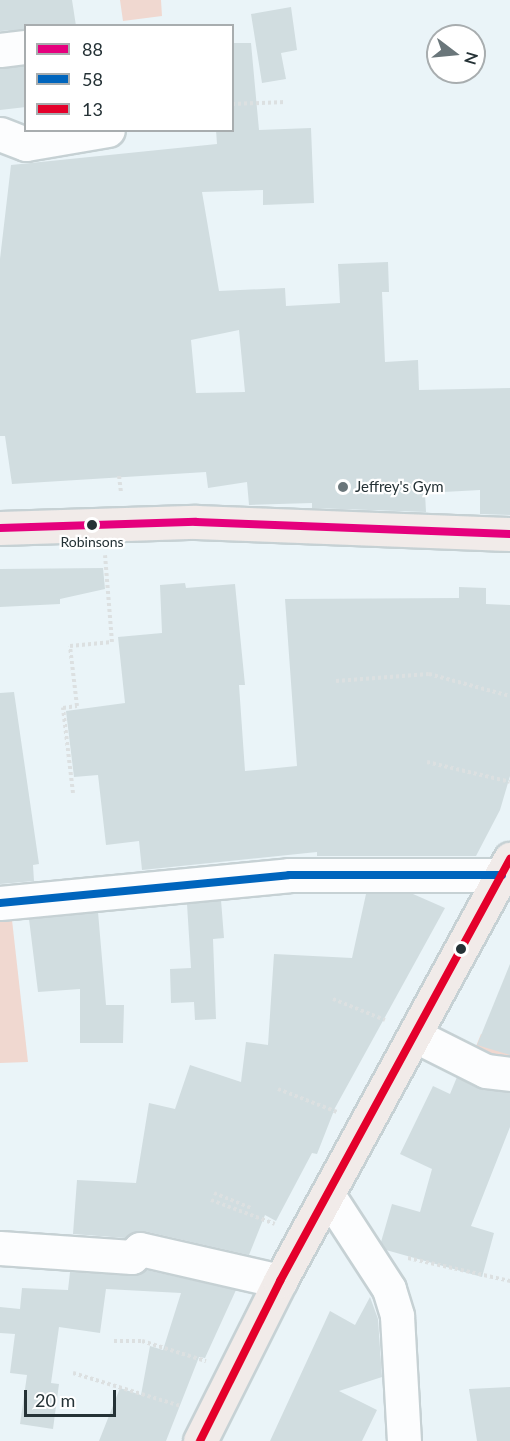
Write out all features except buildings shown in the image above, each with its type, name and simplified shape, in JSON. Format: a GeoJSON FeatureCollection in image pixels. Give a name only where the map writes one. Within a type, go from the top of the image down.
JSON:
{"type":"FeatureCollection","features":[{"type":"Feature","properties":{"kind":"main road"},"geometry":{"type":"LineString","coordinates":[[0,528],[196,522],[510,534]]}},
{"type":"Feature","properties":{"kind":"main road"},"geometry":{"type":"LineString","coordinates":[[207,1429],[278,1286],[330,1198],[506,867]]}},
{"type":"Feature","properties":{"kind":"street"},"geometry":{"type":"LineString","coordinates":[[0,50],[24,47]]}},
{"type":"Feature","properties":{"kind":"street"},"geometry":{"type":"LineString","coordinates":[[0,134],[26,144],[96,132]]}},
{"type":"Feature","properties":{"kind":"street"},"geometry":{"type":"LineString","coordinates":[[0,903],[289,875],[506,867]]}},
{"type":"Feature","properties":{"kind":"street"},"geometry":{"type":"LineString","coordinates":[[416,1036],[486,1071],[510,1074]]}},
{"type":"Feature","properties":{"kind":"street"},"geometry":{"type":"LineString","coordinates":[[330,1198],[389,1289],[397,1316],[404,1441]]}},
{"type":"Feature","properties":{"kind":"street"},"geometry":{"type":"LineString","coordinates":[[0,1248],[132,1257],[140,1250],[278,1286]]}},
{"type":"Feature","properties":{"kind":"street"},"geometry":{"type":"LineString","coordinates":[[162,1264],[278,1286]]}},
{"type":"Feature","properties":{"kind":"path"},"geometry":{"type":"LineString","coordinates":[[234,104],[286,102]]}},
{"type":"Feature","properties":{"kind":"path"},"geometry":{"type":"LineString","coordinates":[[119,476],[121,491]]}},
{"type":"Feature","properties":{"kind":"path"},"geometry":{"type":"LineString","coordinates":[[73,794],[63,708],[77,706],[70,646],[112,642],[104,548]]}},
{"type":"Feature","properties":{"kind":"path"},"geometry":{"type":"LineString","coordinates":[[336,681],[429,674],[510,696]]}},
{"type":"Feature","properties":{"kind":"path"},"geometry":{"type":"LineString","coordinates":[[426,762],[510,782]]}},
{"type":"Feature","properties":{"kind":"path"},"geometry":{"type":"LineString","coordinates":[[333,999],[382,1018]]}},
{"type":"Feature","properties":{"kind":"path"},"geometry":{"type":"LineString","coordinates":[[278,1089],[369,1124]]}},
{"type":"Feature","properties":{"kind":"path"},"geometry":{"type":"LineString","coordinates":[[214,1193],[251,1208]]}},
{"type":"Feature","properties":{"kind":"path"},"geometry":{"type":"LineString","coordinates":[[211,1200],[274,1224]]}},
{"type":"Feature","properties":{"kind":"path"},"geometry":{"type":"LineString","coordinates":[[361,1245],[510,1281]]}},
{"type":"Feature","properties":{"kind":"path"},"geometry":{"type":"LineString","coordinates":[[114,1341],[142,1341],[235,1371]]}},
{"type":"Feature","properties":{"kind":"path"},"geometry":{"type":"LineString","coordinates":[[73,1373],[207,1429]]}},
{"type":"Feature","properties":{"kind":"shaded area"},"geometry":{"type":"Polygon","coordinates":[[[120,0],[161,0],[162,16],[123,21],[120,0]]]}},
{"type":"Feature","properties":{"kind":"shaded area"},"geometry":{"type":"Polygon","coordinates":[[[12,920],[28,1062],[0,1063],[0,921],[12,920]]]}},
{"type":"Feature","properties":{"kind":"shaded area"},"geometry":{"type":"Polygon","coordinates":[[[481,1034],[510,1044],[510,1064],[474,1051],[481,1034]]]}},
{"type":"Feature","properties":{"kind":"transit line","name":"88"},"geometry":{"type":"LineString","coordinates":[[0,528],[196,522],[510,534]]}},
{"type":"Feature","properties":{"kind":"transit line","name":"13"},"geometry":{"type":"LineString","coordinates":[[200,1441],[280,1281],[510,859]]}},
{"type":"Feature","properties":{"kind":"transit line","name":"58"},"geometry":{"type":"LineString","coordinates":[[0,903],[289,875],[502,875]]}},
{"type":"Feature","properties":{"kind":"place","name":"Jeffrey's Gym"},"geometry":{"type":"Point","coordinates":[343,487]}},
{"type":"Feature","properties":{"kind":"place","name":"Robinsons"},"geometry":{"type":"Point","coordinates":[92,525]}}]}
